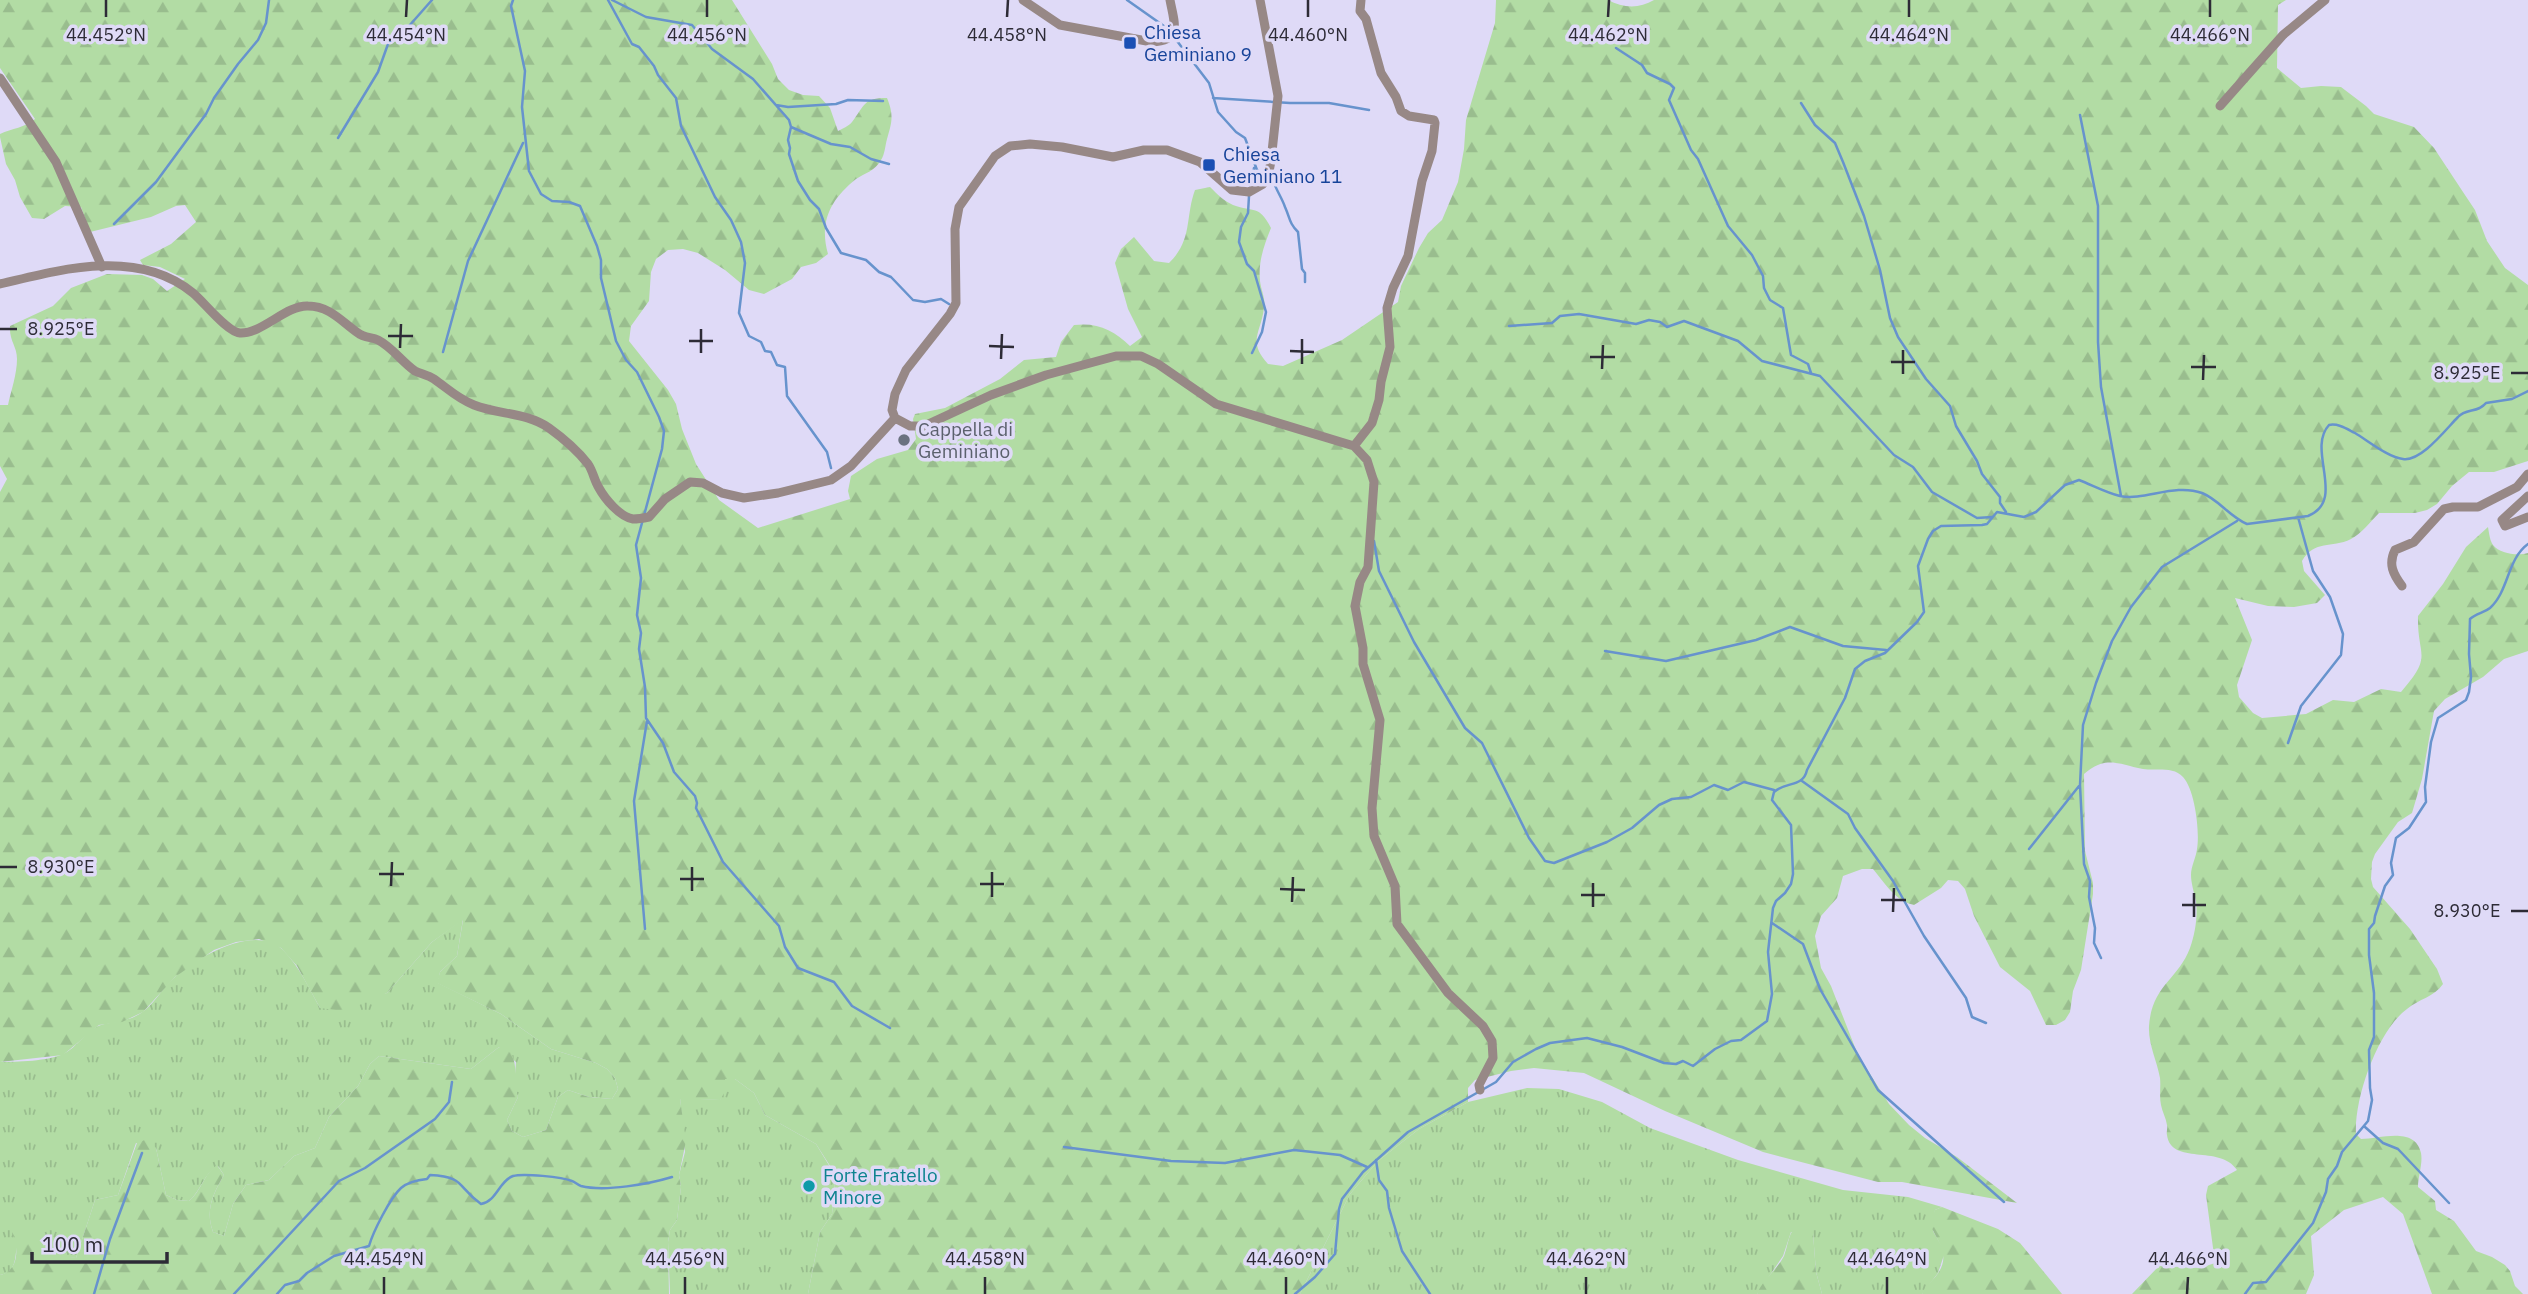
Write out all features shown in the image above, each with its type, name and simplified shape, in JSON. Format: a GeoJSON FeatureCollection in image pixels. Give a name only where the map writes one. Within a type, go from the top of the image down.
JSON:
{"type":"FeatureCollection","features":[{"type":"Feature","properties":{"kind":"street"},"geometry":{"type":"LineString","coordinates":[[1023,0],[1059,25],[1142,41],[1158,41],[1167,40],[1174,33],[1170,0]]}},
{"type":"Feature","properties":{"kind":"street"},"geometry":{"type":"LineString","coordinates":[[1260,0],[1278,96],[1271,162],[1268,177],[1263,184],[1249,192],[1233,190],[1200,163],[1167,150],[1144,150],[1112,157],[1030,144],[1010,146],[995,156],[958,207],[954,229],[956,303],[906,370],[895,394],[892,410],[895,418],[910,426],[924,426],[991,395],[1046,375],[1116,356],[1141,356],[1158,364],[1216,404],[1354,446],[1367,460],[1374,482],[1368,567],[1360,582],[1355,606],[1363,648],[1363,664],[1380,720],[1371,808],[1374,836],[1395,886],[1397,924],[1448,993],[1483,1026],[1492,1041],[1493,1058],[1479,1085],[1480,1090]]}},
{"type":"Feature","properties":{"kind":"street"},"geometry":{"type":"LineString","coordinates":[[1354,446],[1372,423],[1379,400],[1390,347],[1387,308],[1408,256],[1422,181],[1432,152],[1435,123],[1434,120],[1409,116],[1401,111],[1378,65],[1366,19],[1360,12],[1361,0]]}},
{"type":"Feature","properties":{"kind":"street"},"geometry":{"type":"LineString","coordinates":[[2221,106],[2293,25],[2325,0]]}},
{"type":"Feature","properties":{"kind":"street"},"geometry":{"type":"LineString","coordinates":[[0,78],[56,162],[102,267]]}},
{"type":"Feature","properties":{"kind":"street"},"geometry":{"type":"LineString","coordinates":[[0,284],[62,269],[124,266],[152,270],[172,278],[191,291],[230,330],[241,333],[306,305],[323,309],[342,319],[360,335],[378,341],[416,372],[432,378],[452,394],[475,405],[500,413],[524,416],[547,426],[568,442],[589,465],[599,489],[616,509],[632,519],[649,517],[665,499],[690,482],[703,482],[722,493],[744,498],[831,480],[851,466],[895,418]]}},
{"type":"Feature","properties":{"kind":"street"},"geometry":{"type":"LineString","coordinates":[[2402,586],[2391,567],[2395,550],[2414,542],[2444,509],[2478,508],[2517,487],[2528,474]]}},
{"type":"Feature","properties":{"kind":"street"},"geometry":{"type":"LineString","coordinates":[[2528,496],[2502,520],[2505,526],[2528,517]]}},
{"type":"Feature","properties":{"kind":"green space"},"geometry":{"type":"Polygon","coordinates":[[[0,0],[732,0],[772,64],[778,79],[789,90],[803,95],[819,96],[830,108],[838,131],[851,123],[869,101],[887,98],[891,118],[883,155],[876,167],[856,179],[833,204],[825,232],[828,254],[816,263],[801,267],[792,279],[764,294],[749,290],[698,253],[683,249],[668,250],[656,259],[651,272],[649,301],[631,326],[629,341],[676,404],[682,429],[696,464],[719,500],[758,528],[850,499],[848,491],[851,476],[877,459],[908,450],[916,439],[913,419],[915,414],[945,408],[1000,379],[1024,360],[1056,357],[1061,342],[1074,325],[1105,328],[1130,346],[1142,337],[1128,309],[1115,263],[1121,249],[1134,237],[1154,261],[1169,263],[1182,246],[1195,190],[1210,187],[1230,203],[1259,212],[1271,228],[1260,267],[1264,305],[1257,337],[1258,349],[1268,364],[1283,366],[1342,340],[1398,302],[1401,286],[1419,248],[1428,233],[1442,220],[1458,182],[1466,120],[1495,23],[1496,0],[1608,0],[1631,6],[1654,0],[2286,0],[2278,5],[2277,68],[2301,88],[2341,87],[2374,114],[2414,127],[2434,148],[2475,210],[2487,241],[2505,268],[2528,285],[2528,461],[2494,472],[2469,472],[2452,486],[2437,504],[2427,510],[2415,513],[2379,513],[2351,539],[2312,550],[2302,561],[2304,571],[2325,595],[2317,603],[2294,607],[2268,606],[2235,598],[2252,640],[2237,685],[2239,697],[2253,713],[2262,718],[2306,714],[2333,700],[2354,702],[2381,689],[2401,692],[2421,662],[2418,616],[2443,584],[2466,547],[2488,527],[2491,541],[2496,548],[2509,554],[2528,553],[2528,651],[2504,659],[2483,677],[2445,699],[2434,711],[2422,779],[2412,813],[2398,822],[2372,862],[2373,887],[2410,929],[2437,969],[2443,984],[2407,1009],[2387,1032],[2370,1066],[2356,1119],[2356,1134],[2361,1139],[2396,1136],[2412,1139],[2421,1153],[2418,1187],[2435,1201],[2436,1210],[2454,1221],[2476,1251],[2505,1265],[2515,1286],[2523,1294],[2432,1294],[2403,1214],[2383,1197],[2344,1210],[2311,1236],[2314,1275],[2306,1294],[2132,1294],[2159,1266],[2200,1268],[2215,1263],[2206,1195],[2208,1186],[2237,1170],[2229,1162],[2219,1158],[2186,1153],[2170,1144],[2160,1102],[2160,1078],[2149,1033],[2155,1001],[2185,959],[2195,931],[2197,907],[2191,875],[2198,832],[2191,791],[2183,777],[2174,771],[2143,769],[2112,762],[2099,764],[2084,774],[2085,851],[2093,894],[2081,970],[2073,991],[2070,1012],[2065,1020],[2056,1025],[2046,1025],[2030,991],[2000,967],[1974,916],[1965,889],[1958,881],[1948,880],[1941,888],[1914,905],[1896,896],[1873,869],[1862,869],[1843,876],[1837,898],[1821,916],[1815,936],[1821,968],[1831,986],[1858,1055],[1889,1104],[1925,1138],[1957,1157],[2017,1203],[1902,1182],[1878,1182],[1763,1152],[1584,1073],[1534,1068],[1475,1080],[1468,1088],[1468,1102],[1419,1129],[1378,1161],[1350,1194],[1300,1294],[808,1294],[820,1232],[832,1214],[835,1182],[841,1183],[816,1144],[765,1115],[754,1093],[735,1079],[725,1079],[726,1090],[720,1100],[680,1099],[686,1141],[679,1175],[681,1187],[677,1220],[670,1230],[668,1242],[669,1294],[0,1294],[0,1275],[11,1269],[16,1258],[12,1233],[18,1223],[39,1232],[44,1256],[54,1250],[64,1256],[76,1258],[95,1200],[118,1195],[137,1143],[147,1139],[156,1148],[166,1195],[177,1200],[189,1201],[217,1165],[224,1175],[214,1196],[210,1216],[213,1232],[224,1236],[233,1204],[246,1185],[269,1180],[294,1156],[315,1148],[329,1117],[358,1086],[370,1064],[379,1056],[471,1069],[499,1047],[510,1051],[518,1097],[507,1120],[512,1131],[523,1137],[546,1130],[558,1097],[568,1090],[589,1097],[612,1099],[618,1089],[615,1078],[607,1069],[551,1049],[501,1014],[437,983],[440,972],[457,956],[463,920],[432,942],[387,993],[344,1011],[320,1008],[297,966],[281,948],[259,939],[236,942],[214,950],[175,977],[143,1012],[122,1022],[99,1025],[63,1055],[0,1062],[0,492],[7,479],[0,466],[0,405],[8,405],[16,371],[17,354],[10,326],[53,306],[71,288],[107,274],[142,275],[153,279],[167,291],[185,279],[160,267],[143,265],[140,260],[171,244],[196,222],[185,205],[151,217],[90,232],[81,207],[65,206],[44,219],[32,218],[6,164],[0,137],[0,134],[35,119],[0,68],[0,0]]]}},
{"type":"Feature","properties":{"kind":"green space"},"geometry":{"type":"Polygon","coordinates":[[[463,919],[457,956],[440,972],[438,983],[501,1014],[551,1049],[607,1069],[615,1078],[618,1089],[612,1099],[589,1097],[568,1090],[558,1097],[546,1130],[523,1137],[512,1131],[507,1120],[518,1097],[514,1086],[516,1062],[499,1047],[471,1069],[379,1056],[370,1064],[358,1086],[329,1117],[315,1148],[294,1156],[269,1180],[246,1185],[233,1204],[224,1236],[213,1232],[210,1216],[214,1196],[224,1175],[218,1166],[209,1173],[189,1201],[177,1200],[166,1195],[156,1148],[136,1143],[118,1195],[95,1200],[76,1258],[44,1256],[17,1243],[10,1271],[0,1275],[0,1062],[41,1060],[63,1054],[96,1027],[126,1020],[141,1013],[174,978],[197,961],[242,941],[271,943],[283,950],[299,970],[320,1008],[387,993],[432,942],[463,919]]]}},
{"type":"Feature","properties":{"kind":"green space"},"geometry":{"type":"Polygon","coordinates":[[[724,1079],[735,1079],[754,1093],[765,1115],[816,1144],[841,1185],[835,1182],[832,1214],[820,1232],[808,1294],[670,1294],[668,1242],[670,1230],[677,1220],[681,1187],[679,1175],[685,1152],[680,1098],[720,1100],[724,1079]]]}},
{"type":"Feature","properties":{"kind":"green space"},"geometry":{"type":"Polygon","coordinates":[[[1527,1088],[1559,1089],[1602,1102],[1650,1128],[1738,1160],[1843,1190],[1908,1197],[1942,1207],[1935,1210],[1933,1231],[1945,1252],[1938,1273],[1922,1294],[1822,1294],[1816,1272],[1813,1233],[1791,1232],[1783,1256],[1757,1294],[1300,1294],[1350,1194],[1378,1161],[1419,1129],[1468,1102],[1527,1088]]]}},
{"type":"Feature","properties":{"kind":"green space"},"geometry":{"type":"Polygon","coordinates":[[[1942,1207],[1998,1229],[2020,1243],[2062,1294],[1922,1294],[1941,1269],[1943,1262],[1942,1250],[1930,1224],[1935,1210],[1942,1207]]]}},
{"type":"Feature","properties":{"kind":"green space"},"geometry":{"type":"Polygon","coordinates":[[[1802,1222],[1810,1225],[1813,1233],[1816,1272],[1822,1294],[1757,1294],[1784,1256],[1791,1232],[1802,1222]]]}},
{"type":"Feature","properties":{"kind":"waterway"},"geometry":{"type":"LineString","coordinates":[[114,224],[156,182],[206,114],[238,64],[258,40],[266,23],[269,0]]}},
{"type":"Feature","properties":{"kind":"waterway"},"geometry":{"type":"LineString","coordinates":[[338,138],[378,72],[388,44],[409,26],[432,0]]}},
{"type":"Feature","properties":{"kind":"waterway"},"geometry":{"type":"LineString","coordinates":[[513,0],[511,6],[525,71],[522,107],[529,171],[541,194],[552,201],[580,206],[601,260],[601,278],[616,341],[626,360],[637,372],[664,431],[662,449],[636,545],[641,578],[637,615],[641,633],[639,649],[645,687],[646,718],[663,743],[674,772],[695,796],[696,808],[723,862],[779,926],[785,947],[798,968],[834,982],[852,1006],[890,1028]]}},
{"type":"Feature","properties":{"kind":"waterway"},"geometry":{"type":"LineString","coordinates":[[608,0],[632,44],[639,47],[676,98],[681,126],[715,197],[731,220],[741,242],[745,263],[739,313],[749,336],[761,342],[765,351],[771,352],[777,365],[785,367],[787,396],[827,452],[831,468]]}},
{"type":"Feature","properties":{"kind":"waterway"},"geometry":{"type":"LineString","coordinates":[[612,0],[646,17],[692,25],[712,49],[753,79],[789,120],[789,154],[798,181],[819,209],[826,228],[841,253],[866,260],[879,272],[891,277],[913,300],[925,302],[941,299],[949,304]]}},
{"type":"Feature","properties":{"kind":"waterway"},"geometry":{"type":"LineString","coordinates":[[1127,0],[1171,31]]}},
{"type":"Feature","properties":{"kind":"waterway"},"geometry":{"type":"LineString","coordinates":[[1174,37],[1209,83],[1218,112],[1245,138],[1257,170],[1264,176]]}},
{"type":"Feature","properties":{"kind":"waterway"},"geometry":{"type":"LineString","coordinates":[[1616,48],[1642,65],[1647,73],[1674,88],[1669,100],[1691,150],[1698,159],[1728,226],[1752,255],[1763,276],[1764,288],[1770,300],[1783,308],[1791,355],[1808,364],[1811,373]]}},
{"type":"Feature","properties":{"kind":"waterway"},"geometry":{"type":"LineString","coordinates":[[1213,98],[1329,103],[1369,110]]}},
{"type":"Feature","properties":{"kind":"waterway"},"geometry":{"type":"LineString","coordinates":[[776,105],[788,107],[836,104],[848,100],[883,101]]}},
{"type":"Feature","properties":{"kind":"waterway"},"geometry":{"type":"LineString","coordinates":[[1801,103],[1815,125],[1835,143],[1843,162],[1864,216],[1880,270],[1890,318],[1898,337],[1926,379],[1950,406],[1956,426],[1982,474],[2000,497],[2000,503],[2006,512]]}},
{"type":"Feature","properties":{"kind":"waterway"},"geometry":{"type":"LineString","coordinates":[[2080,115],[2098,206],[2098,342],[2101,387],[2121,496]]}},
{"type":"Feature","properties":{"kind":"waterway"},"geometry":{"type":"LineString","coordinates":[[791,127],[831,144],[850,147],[871,159],[889,164]]}},
{"type":"Feature","properties":{"kind":"waterway"},"geometry":{"type":"LineString","coordinates":[[443,352],[468,261],[523,143]]}},
{"type":"Feature","properties":{"kind":"waterway"},"geometry":{"type":"LineString","coordinates":[[1250,189],[1254,168]]}},
{"type":"Feature","properties":{"kind":"waterway"},"geometry":{"type":"LineString","coordinates":[[1270,179],[1273,180],[1291,223],[1298,232],[1305,282]]}},
{"type":"Feature","properties":{"kind":"waterway"},"geometry":{"type":"LineString","coordinates":[[1249,196],[1248,213],[1241,227],[1239,242],[1247,264],[1254,271],[1266,312],[1262,332],[1252,353]]}},
{"type":"Feature","properties":{"kind":"waterway"},"geometry":{"type":"LineString","coordinates":[[1509,326],[1552,323],[1560,316],[1579,314],[1636,324],[1649,320],[1660,322],[1667,327],[1684,321],[1738,341],[1762,361],[1820,376],[1894,455],[1913,467],[1932,492],[1977,518],[1992,517]]}},
{"type":"Feature","properties":{"kind":"waterway"},"geometry":{"type":"LineString","coordinates":[[1295,1294],[1315,1277],[1335,1254],[1342,1199],[1363,1172],[1408,1132],[1496,1082],[1513,1062],[1550,1043],[1587,1038],[1622,1047],[1664,1063],[1676,1064],[1683,1061],[1693,1066],[1715,1049],[1731,1041],[1741,1040],[1767,1021],[1772,994],[1768,952],[1773,908],[1791,884],[1793,874],[1791,825],[1772,800],[1774,792],[1798,782],[1805,776],[1845,698],[1855,669],[1865,661],[1885,653],[1924,612],[1918,566],[1933,531],[1941,526],[1987,524],[1997,512],[2024,517],[2036,512],[2065,485],[2079,480],[2105,491],[2130,497],[2191,490],[2213,499],[2247,524],[2308,516],[2319,509],[2325,499],[2322,448],[2323,435],[2329,425],[2346,428],[2391,456],[2410,459],[2433,444],[2461,414],[2486,403],[2512,399],[2528,391]]}},
{"type":"Feature","properties":{"kind":"waterway"},"geometry":{"type":"LineString","coordinates":[[2288,743],[2301,706],[2341,655],[2343,634],[2330,597],[2313,571],[2298,517]]}},
{"type":"Feature","properties":{"kind":"waterway"},"geometry":{"type":"LineString","coordinates":[[2101,958],[2094,943],[2090,881],[2084,864],[2080,785],[2083,725],[2096,683],[2112,641],[2131,607],[2162,567],[2237,521]]}},
{"type":"Feature","properties":{"kind":"waterway"},"geometry":{"type":"LineString","coordinates":[[1374,541],[1379,571],[1414,642],[1465,728],[1482,743],[1529,838],[1545,861],[1554,863],[1607,842],[1632,828],[1659,805],[1672,799],[1691,797],[1714,785],[1728,790],[1744,782],[1774,790]]}},
{"type":"Feature","properties":{"kind":"waterway"},"geometry":{"type":"LineString","coordinates":[[2245,1294],[2253,1283],[2266,1282],[2313,1223],[2326,1192],[2328,1179],[2342,1152],[2368,1121],[2372,1100],[2369,1050],[2374,1037],[2369,929],[2374,923],[2385,886],[2393,875],[2391,863],[2396,838],[2409,828],[2426,802],[2425,787],[2431,742],[2438,718],[2466,700],[2469,692],[2470,619],[2488,610],[2496,601],[2516,558],[2528,544]]}},
{"type":"Feature","properties":{"kind":"waterway"},"geometry":{"type":"LineString","coordinates":[[1605,651],[1666,661],[1756,640],[1790,627],[1843,646],[1886,650]]}},
{"type":"Feature","properties":{"kind":"waterway"},"geometry":{"type":"LineString","coordinates":[[645,929],[634,801],[647,721]]}},
{"type":"Feature","properties":{"kind":"waterway"},"geometry":{"type":"LineString","coordinates":[[1802,781],[1848,814],[1966,998],[1972,1017],[1986,1023]]}},
{"type":"Feature","properties":{"kind":"waterway"},"geometry":{"type":"LineString","coordinates":[[2029,849],[2079,786]]}},
{"type":"Feature","properties":{"kind":"waterway"},"geometry":{"type":"LineString","coordinates":[[1772,923],[1803,944],[1820,989],[1878,1090],[2004,1202]]}},
{"type":"Feature","properties":{"kind":"waterway"},"geometry":{"type":"LineString","coordinates":[[234,1294],[339,1181],[365,1168],[435,1119],[449,1102],[452,1082]]}},
{"type":"Feature","properties":{"kind":"waterway"},"geometry":{"type":"LineString","coordinates":[[2365,1127],[2383,1143],[2398,1149],[2449,1203]]}},
{"type":"Feature","properties":{"kind":"waterway"},"geometry":{"type":"LineString","coordinates":[[1064,1147],[1171,1161],[1225,1163],[1294,1150],[1340,1155],[1367,1167]]}},
{"type":"Feature","properties":{"kind":"waterway"},"geometry":{"type":"LineString","coordinates":[[94,1294],[110,1239],[142,1153]]}},
{"type":"Feature","properties":{"kind":"waterway"},"geometry":{"type":"LineString","coordinates":[[1376,1160],[1379,1180],[1387,1191],[1389,1208],[1402,1251],[1430,1294]]}},
{"type":"Feature","properties":{"kind":"waterway"},"geometry":{"type":"LineString","coordinates":[[277,1294],[285,1285],[299,1281],[334,1256],[369,1246],[382,1216],[401,1188],[427,1179],[430,1175],[455,1180],[481,1204],[491,1199],[504,1182],[518,1175],[560,1178],[591,1188],[639,1185],[672,1177]]}},
{"type":"Feature","properties":{"kind":"place","name":"Chiesa Geminiano 9"},"geometry":{"type":"Point","coordinates":[1130,43]}},
{"type":"Feature","properties":{"kind":"place","name":"Chiesa Geminiano 11"},"geometry":{"type":"Point","coordinates":[1209,165]}},
{"type":"Feature","properties":{"kind":"place","name":"Cappella di Geminiano"},"geometry":{"type":"Point","coordinates":[904,440]}},
{"type":"Feature","properties":{"kind":"place","name":"Forte Fratello Minore"},"geometry":{"type":"Point","coordinates":[809,1186]}}]}
